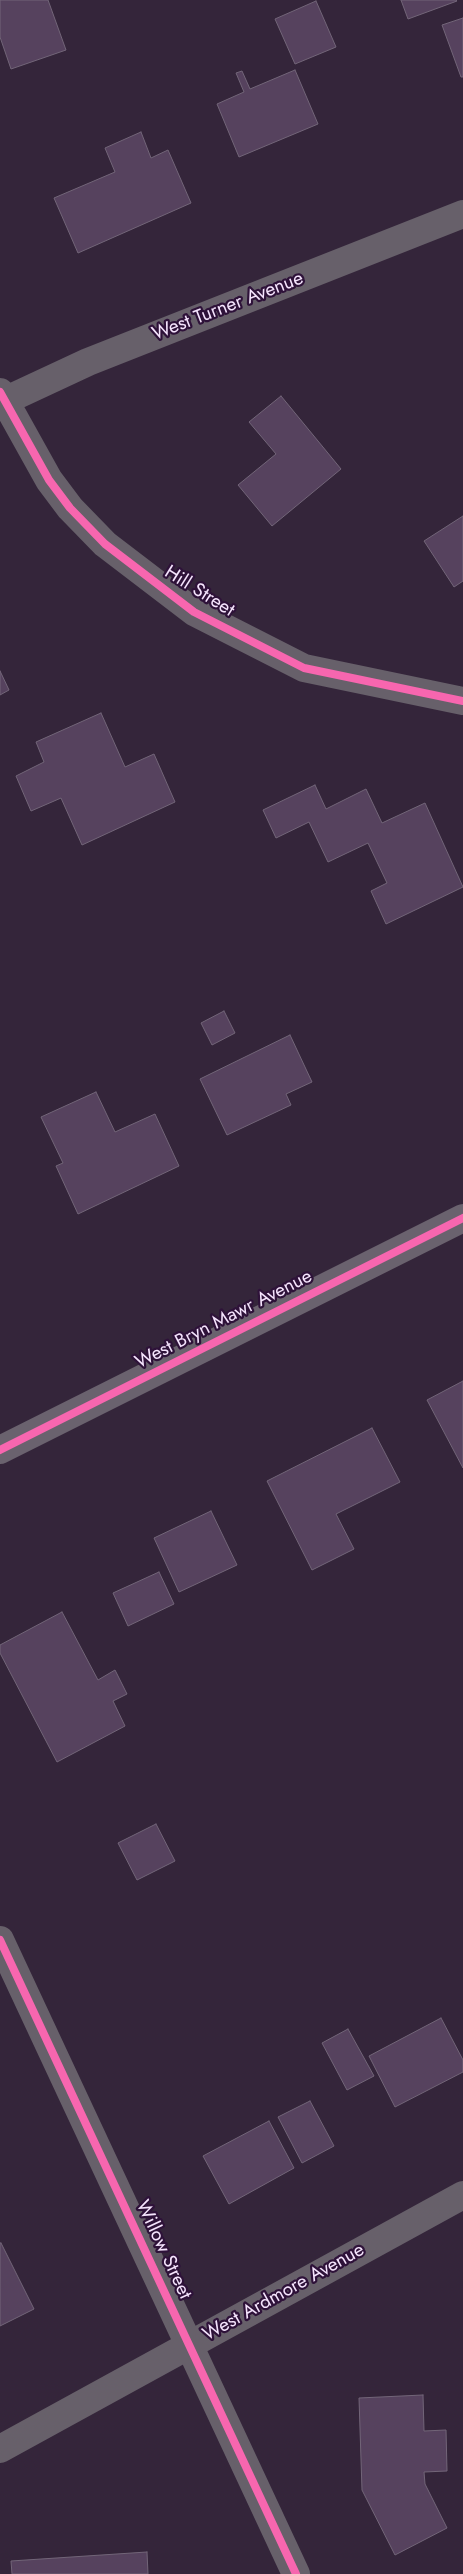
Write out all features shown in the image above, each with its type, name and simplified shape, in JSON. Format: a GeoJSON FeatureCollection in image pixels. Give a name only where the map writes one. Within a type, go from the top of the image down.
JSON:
{"type":"FeatureCollection","features":[{"type":"Feature","properties":{"kind":"street","name":"West Turner Avenue"},"geometry":{"type":"LineString","coordinates":[[2,398],[88,362],[460,215]]}},
{"type":"Feature","properties":{"kind":"street","name":"Hill Street"},"geometry":{"type":"LineString","coordinates":[[2,398],[49,480],[70,508],[105,544],[194,612],[304,668],[463,701]]}},
{"type":"Feature","properties":{"kind":"street","name":"West Bryn Mawr Avenue"},"geometry":{"type":"LineString","coordinates":[[0,1450],[463,1218]]}},
{"type":"Feature","properties":{"kind":"street","name":"Willow Street"},"geometry":{"type":"LineString","coordinates":[[0,1940],[296,2574]]}},
{"type":"Feature","properties":{"kind":"street","name":"West Ardmore Avenue"},"geometry":{"type":"LineString","coordinates":[[0,2449],[463,2195]]}},
{"type":"Feature","properties":{"kind":"building"},"geometry":{"type":"Polygon","coordinates":[[[0,0],[48,0],[66,50],[11,69],[0,37],[0,0]]]}},
{"type":"Feature","properties":{"kind":"building"},"geometry":{"type":"Polygon","coordinates":[[[401,0],[456,0],[457,1],[408,19],[401,0]]]}},
{"type":"Feature","properties":{"kind":"building"},"geometry":{"type":"Polygon","coordinates":[[[316,1],[336,47],[295,64],[275,19],[316,1]]]}},
{"type":"Feature","properties":{"kind":"building"},"geometry":{"type":"Polygon","coordinates":[[[463,18],[463,77],[461,77],[442,25],[463,18]]]}},
{"type":"Feature","properties":{"kind":"building"},"geometry":{"type":"Polygon","coordinates":[[[295,70],[318,124],[239,157],[217,104],[244,92],[236,73],[242,71],[250,89],[295,70]]]}},
{"type":"Feature","properties":{"kind":"building"},"geometry":{"type":"Polygon","coordinates":[[[141,132],[151,158],[168,150],[191,203],[78,253],[54,198],[115,172],[105,148],[141,132]]]}},
{"type":"Feature","properties":{"kind":"building"},"geometry":{"type":"Polygon","coordinates":[[[281,396],[341,469],[272,526],[238,485],[276,454],[249,422],[281,396]]]}},
{"type":"Feature","properties":{"kind":"building"},"geometry":{"type":"Polygon","coordinates":[[[463,516],[463,581],[454,587],[424,541],[463,516]]]}},
{"type":"Feature","properties":{"kind":"building"},"geometry":{"type":"Polygon","coordinates":[[[0,671],[9,690],[0,695],[0,671]]]}},
{"type":"Feature","properties":{"kind":"building"},"geometry":{"type":"Polygon","coordinates":[[[101,713],[125,767],[154,754],[175,802],[82,845],[61,798],[31,811],[16,776],[44,762],[36,742],[101,713]]]}},
{"type":"Feature","properties":{"kind":"building"},"geometry":{"type":"Polygon","coordinates":[[[315,785],[326,809],[366,789],[382,823],[425,803],[463,887],[386,924],[371,891],[387,883],[368,843],[328,862],[309,822],[276,838],[263,810],[315,785]]]}},
{"type":"Feature","properties":{"kind":"building"},"geometry":{"type":"Polygon","coordinates":[[[224,1011],[235,1033],[212,1045],[201,1023],[224,1011]]]}},
{"type":"Feature","properties":{"kind":"building"},"geometry":{"type":"Polygon","coordinates":[[[290,1035],[312,1082],[286,1094],[291,1105],[227,1135],[200,1079],[290,1035]]]}},
{"type":"Feature","properties":{"kind":"building"},"geometry":{"type":"Polygon","coordinates":[[[96,1092],[115,1132],[155,1114],[179,1166],[78,1214],[56,1166],[63,1163],[41,1117],[96,1092]]]}},
{"type":"Feature","properties":{"kind":"building"},"geometry":{"type":"Polygon","coordinates":[[[463,1381],[463,1468],[427,1400],[463,1381]]]}},
{"type":"Feature","properties":{"kind":"building"},"geometry":{"type":"Polygon","coordinates":[[[372,1428],[400,1482],[336,1514],[354,1549],[312,1570],[267,1481],[372,1428]]]}},
{"type":"Feature","properties":{"kind":"building"},"geometry":{"type":"Polygon","coordinates":[[[211,1511],[237,1565],[179,1592],[154,1538],[211,1511]]]}},
{"type":"Feature","properties":{"kind":"building"},"geometry":{"type":"Polygon","coordinates":[[[159,1572],[174,1604],[128,1626],[113,1593],[159,1572]]]}},
{"type":"Feature","properties":{"kind":"building"},"geometry":{"type":"Polygon","coordinates":[[[62,1612],[98,1680],[115,1670],[127,1694],[113,1701],[125,1726],[57,1762],[0,1653],[0,1645],[62,1612]]]}},
{"type":"Feature","properties":{"kind":"building"},"geometry":{"type":"Polygon","coordinates":[[[156,1824],[175,1861],[137,1880],[118,1843],[156,1824]]]}},
{"type":"Feature","properties":{"kind":"building"},"geometry":{"type":"Polygon","coordinates":[[[441,2018],[463,2060],[463,2072],[395,2107],[369,2056],[441,2018]]]}},
{"type":"Feature","properties":{"kind":"building"},"geometry":{"type":"Polygon","coordinates":[[[348,2029],[374,2076],[347,2090],[322,2043],[348,2029]]]}},
{"type":"Feature","properties":{"kind":"building"},"geometry":{"type":"Polygon","coordinates":[[[310,2101],[334,2146],[302,2163],[278,2117],[310,2101]]]}},
{"type":"Feature","properties":{"kind":"building"},"geometry":{"type":"Polygon","coordinates":[[[269,2121],[294,2168],[229,2204],[203,2156],[269,2121]]]}},
{"type":"Feature","properties":{"kind":"building"},"geometry":{"type":"Polygon","coordinates":[[[0,2243],[34,2309],[0,2326],[0,2243]]]}},
{"type":"Feature","properties":{"kind":"building"},"geometry":{"type":"Polygon","coordinates":[[[423,2395],[424,2431],[446,2430],[447,2471],[424,2472],[425,2484],[447,2528],[395,2555],[362,2490],[359,2398],[423,2395]]]}},
{"type":"Feature","properties":{"kind":"building"},"geometry":{"type":"Polygon","coordinates":[[[147,2552],[148,2574],[12,2574],[11,2561],[147,2552]]]}},
{"type":"Feature","properties":{"kind":"cycle path"},"geometry":{"type":"LineString","coordinates":[[0,392],[49,480],[70,508],[105,544],[194,612],[304,668],[463,701]]}},
{"type":"Feature","properties":{"kind":"cycle path"},"geometry":{"type":"LineString","coordinates":[[0,1450],[463,1218]]}},
{"type":"Feature","properties":{"kind":"cycle path"},"geometry":{"type":"LineString","coordinates":[[0,1940],[296,2574]]}}]}
